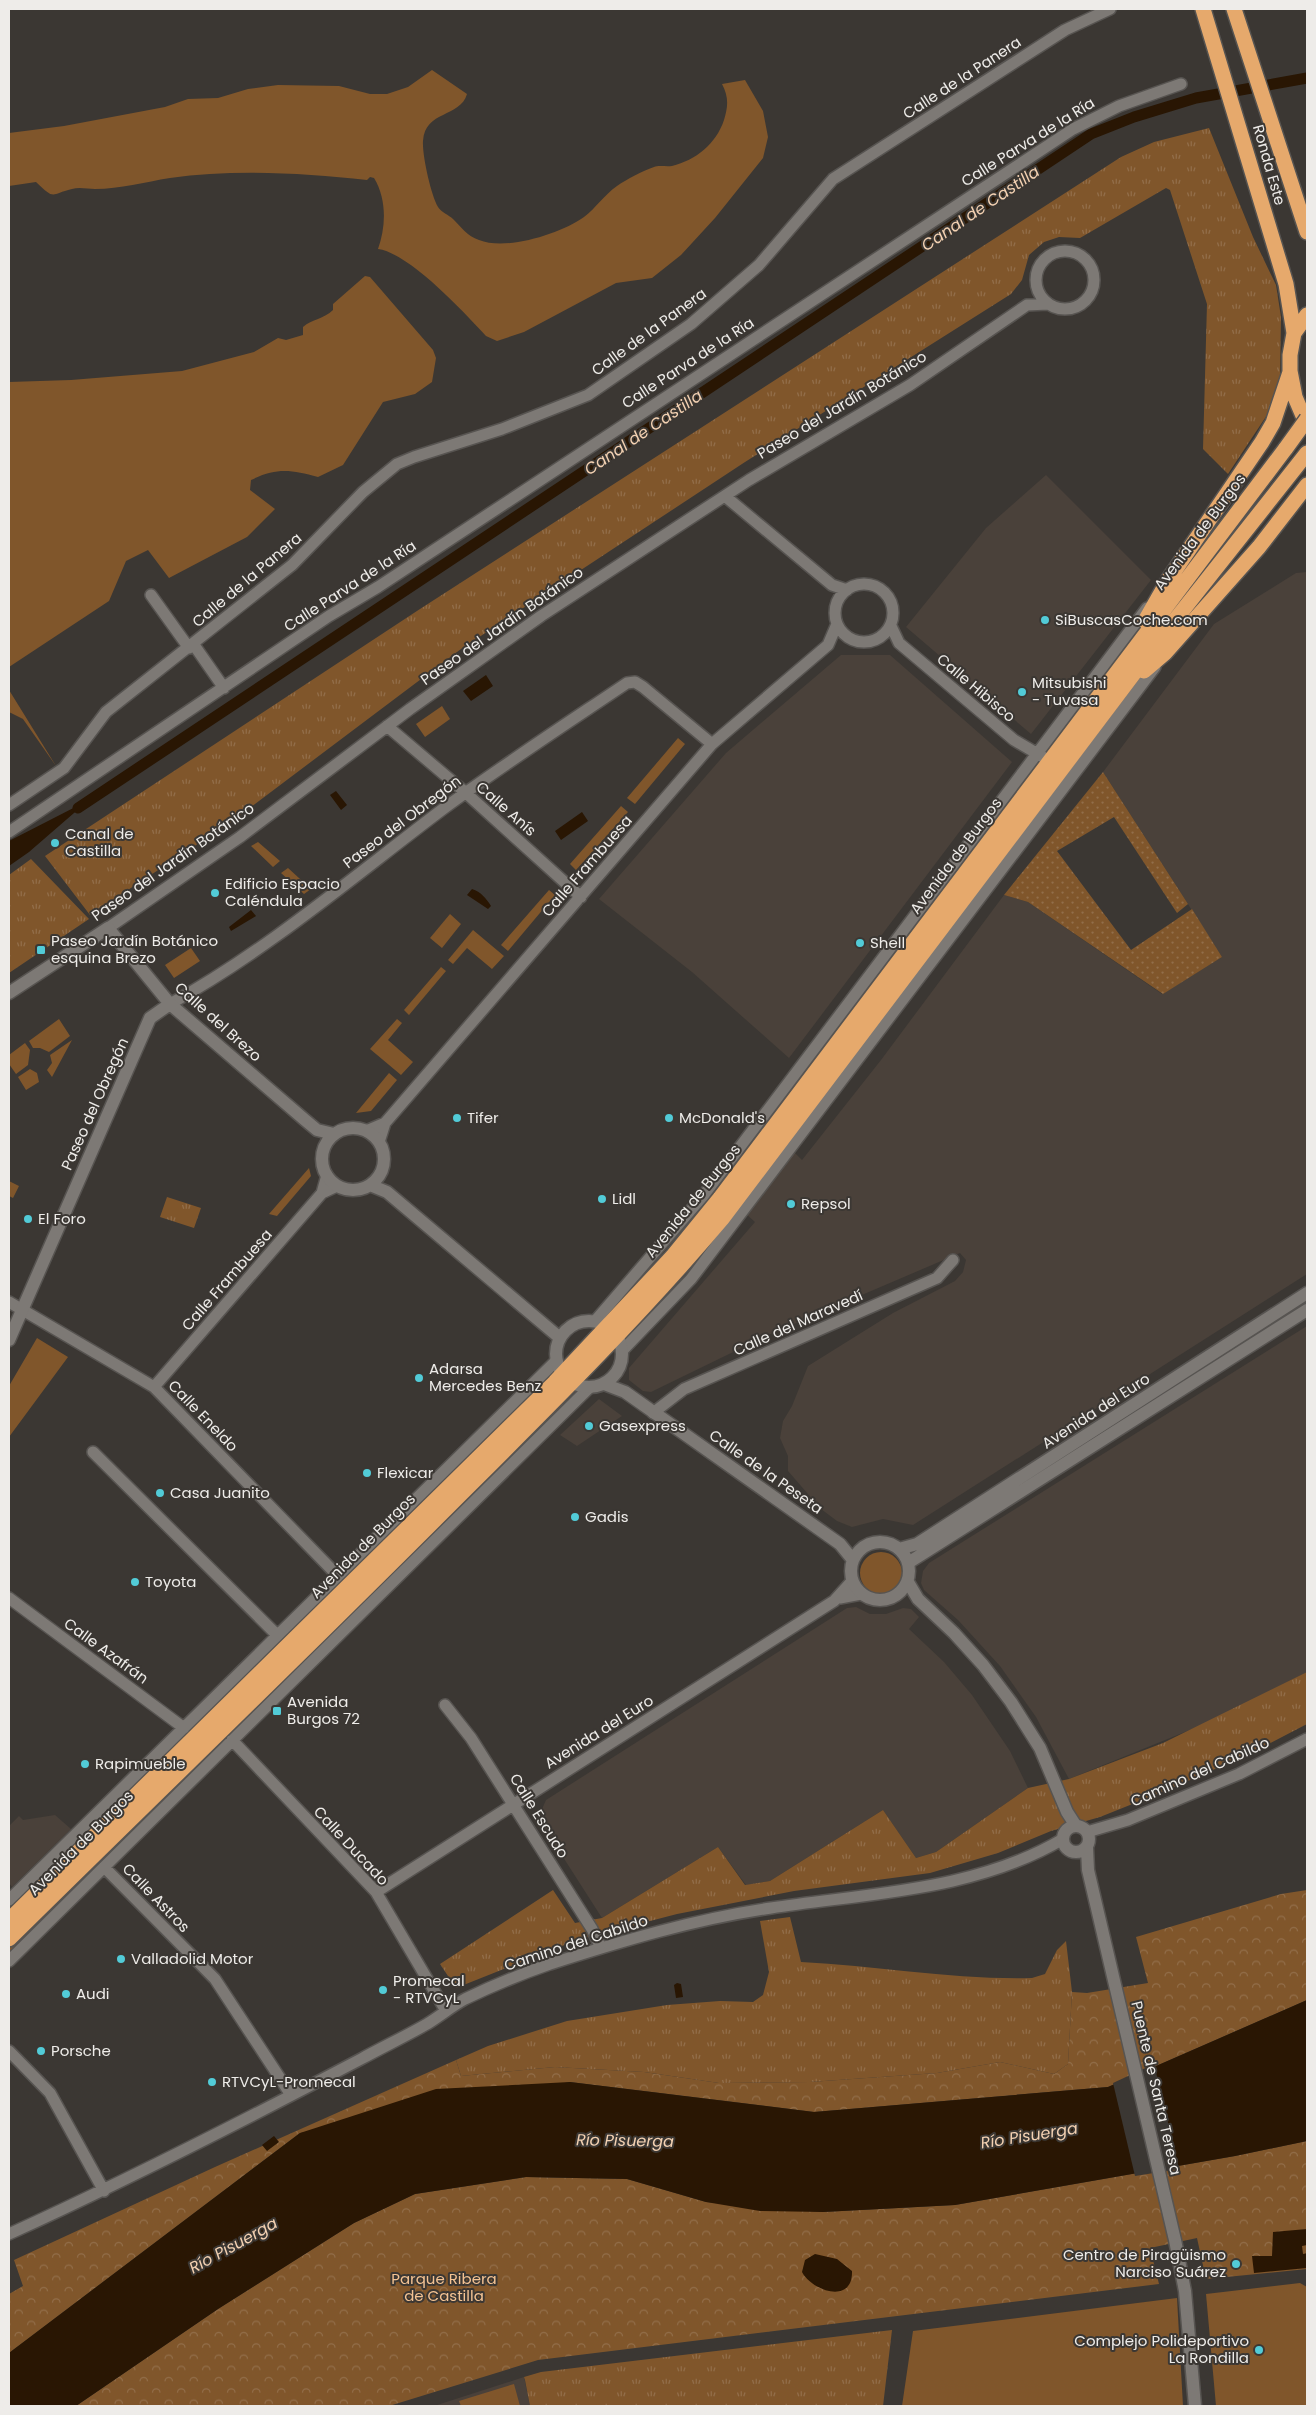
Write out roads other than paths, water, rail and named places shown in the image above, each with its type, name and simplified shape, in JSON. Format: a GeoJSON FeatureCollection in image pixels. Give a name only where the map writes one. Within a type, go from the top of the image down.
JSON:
{"type":"FeatureCollection","features":[{"type":"Feature","properties":{"kind":"highway","name":"Ronda Este"},"geometry":{"type":"LineString","coordinates":[[1203,9],[1218,53],[1286,284],[1294,333],[1290,371],[1295,397],[1307,425]]}},
{"type":"Feature","properties":{"kind":"highway","name":"Ronda Este"},"geometry":{"type":"LineString","coordinates":[[1234,9],[1307,232]]}},
{"type":"Feature","properties":{"kind":"highway","name":"Ronda Este"},"geometry":{"type":"LineString","coordinates":[[1294,333],[1307,315]]}},
{"type":"Feature","properties":{"kind":"highway"},"geometry":{"type":"LineString","coordinates":[[1119,670],[1169,578],[1273,424],[1290,371]]}},
{"type":"Feature","properties":{"kind":"highway","name":"Avenida de Burgos"},"geometry":{"type":"LineString","coordinates":[[607,1328],[680,1269],[722,1219],[784,1125],[978,856],[1307,419]]}},
{"type":"Feature","properties":{"kind":"highway","name":"Avenida de Burgos"},"geometry":{"type":"LineString","coordinates":[[804,1098],[933,940],[1048,762],[1119,694],[1304,458]]}},
{"type":"Feature","properties":{"kind":"highway"},"geometry":{"type":"LineString","coordinates":[[1119,694],[1165,652],[1259,547],[1302,496],[1307,485]]}},
{"type":"Feature","properties":{"kind":"highway","name":"Avenida de Burgos"},"geometry":{"type":"LineString","coordinates":[[9,1940],[153,1797],[384,1561],[607,1328],[672,1257],[720,1198],[784,1125]]}},
{"type":"Feature","properties":{"kind":"highway","name":"Avenida de Burgos"},"geometry":{"type":"LineString","coordinates":[[384,1561],[452,1503],[564,1372]]}},
{"type":"Feature","properties":{"kind":"highway","name":"Avenida de Burgos"},"geometry":{"type":"LineString","coordinates":[[9,1920],[254,1678],[358,1586]]}},
{"type":"Feature","properties":{"kind":"street","name":"Calle de la Panera"},"geometry":{"type":"LineString","coordinates":[[9,805],[64,768],[106,712],[192,646],[292,565],[363,492],[397,464],[502,429],[588,395],[691,324],[759,265],[833,178],[1065,30],[1110,9]]}},
{"type":"Feature","properties":{"kind":"street","name":"Calle Parva de la Ría"},"geometry":{"type":"LineString","coordinates":[[9,832],[329,616],[378,587],[534,482],[1073,129],[1119,106],[1181,84]]}},
{"type":"Feature","properties":{"kind":"street"},"geometry":{"type":"LineString","coordinates":[[1027,305],[1048,304],[1065,309],[1075,308],[1084,303],[1094,286],[1094,276],[1092,266],[1077,252],[1058,251],[1042,260],[1037,268],[1036,287],[1048,304]]}},
{"type":"Feature","properties":{"kind":"street","name":"Paseo del Jardín Botánico"},"geometry":{"type":"LineString","coordinates":[[9,993],[108,928],[240,836],[387,726],[541,616],[726,497],[749,480],[910,385],[1027,305],[1036,287]]}},
{"type":"Feature","properties":{"kind":"street"},"geometry":{"type":"LineString","coordinates":[[726,497],[832,584],[846,590]]}},
{"type":"Feature","properties":{"kind":"street","name":"Avenida de Burgos"},"geometry":{"type":"LineString","coordinates":[[607,1328],[672,1233],[704,1196],[933,891],[1048,762],[1169,578]]}},
{"type":"Feature","properties":{"kind":"street"},"geometry":{"type":"LineString","coordinates":[[832,584],[839,599]]}},
{"type":"Feature","properties":{"kind":"street"},"geometry":{"type":"LineString","coordinates":[[864,584],[882,590],[893,606],[894,615],[887,634],[869,642],[850,638],[837,624],[835,615],[839,599],[846,590],[864,584]]}},
{"type":"Feature","properties":{"kind":"street","name":"Calle de la Panera"},"geometry":{"type":"LineString","coordinates":[[151,595],[192,646]]}},
{"type":"Feature","properties":{"kind":"street","name":"Calle Frambuesa"},"geometry":{"type":"LineString","coordinates":[[828,645],[837,624]]}},
{"type":"Feature","properties":{"kind":"street","name":"Calle Hibisco"},"geometry":{"type":"LineString","coordinates":[[891,626],[898,643]]}},
{"type":"Feature","properties":{"kind":"street","name":"Calle Frambuesa"},"geometry":{"type":"LineString","coordinates":[[379,1142],[385,1123],[712,744],[828,645],[850,638]]}},
{"type":"Feature","properties":{"kind":"street","name":"Calle Hibisco"},"geometry":{"type":"LineString","coordinates":[[879,638],[898,643],[1014,740],[1048,762]]}},
{"type":"Feature","properties":{"kind":"street"},"geometry":{"type":"LineString","coordinates":[[192,646],[224,688]]}},
{"type":"Feature","properties":{"kind":"street"},"geometry":{"type":"LineString","coordinates":[[622,1352],[690,1279],[706,1259],[1059,796],[1165,652]]}},
{"type":"Feature","properties":{"kind":"street","name":"Paseo del Obregón"},"geometry":{"type":"LineString","coordinates":[[9,1340],[150,1018],[200,987],[320,905],[466,793],[627,682],[635,682],[643,687],[712,744]]}},
{"type":"Feature","properties":{"kind":"street","name":"Calle Anís"},"geometry":{"type":"LineString","coordinates":[[387,726],[466,793],[581,897]]}},
{"type":"Feature","properties":{"kind":"street"},"geometry":{"type":"LineString","coordinates":[[1048,762],[1067,776],[1059,796]]}},
{"type":"Feature","properties":{"kind":"street"},"geometry":{"type":"LineString","coordinates":[[933,891],[978,856]]}},
{"type":"Feature","properties":{"kind":"street"},"geometry":{"type":"LineString","coordinates":[[933,940],[984,895]]}},
{"type":"Feature","properties":{"kind":"street","name":"Calle del Brezo"},"geometry":{"type":"LineString","coordinates":[[108,928],[170,1004],[317,1130],[334,1134]]}},
{"type":"Feature","properties":{"kind":"street"},"geometry":{"type":"LineString","coordinates":[[868,1048],[899,984]]}},
{"type":"Feature","properties":{"kind":"street"},"geometry":{"type":"LineString","coordinates":[[803,1064],[796,1082],[804,1098],[817,1105],[830,1098]]}},
{"type":"Feature","properties":{"kind":"street"},"geometry":{"type":"LineString","coordinates":[[756,1126],[769,1119],[784,1125],[791,1140],[784,1155]]}},
{"type":"Feature","properties":{"kind":"street","name":"Calle Frambuesa"},"geometry":{"type":"LineString","coordinates":[[366,1131],[385,1123]]}},
{"type":"Feature","properties":{"kind":"street"},"geometry":{"type":"LineString","coordinates":[[353,1128],[366,1131],[379,1142],[384,1156],[379,1176],[370,1185],[356,1190],[337,1186],[327,1175],[322,1161],[324,1148],[334,1134],[353,1128]]}},
{"type":"Feature","properties":{"kind":"street","name":"Calle del Brezo"},"geometry":{"type":"LineString","coordinates":[[317,1130],[324,1148]]}},
{"type":"Feature","properties":{"kind":"street","name":"Calle Frambuesa"},"geometry":{"type":"LineString","coordinates":[[154,1387],[322,1192],[327,1175]]}},
{"type":"Feature","properties":{"kind":"street"},"geometry":{"type":"LineString","coordinates":[[379,1176],[386,1192]]}},
{"type":"Feature","properties":{"kind":"street"},"geometry":{"type":"LineString","coordinates":[[370,1185],[386,1192],[560,1338]]}},
{"type":"Feature","properties":{"kind":"street","name":"Calle Frambuesa"},"geometry":{"type":"LineString","coordinates":[[322,1192],[337,1186]]}},
{"type":"Feature","properties":{"kind":"street"},"geometry":{"type":"LineString","coordinates":[[672,1233],[683,1230],[720,1198]]}},
{"type":"Feature","properties":{"kind":"street"},"geometry":{"type":"LineString","coordinates":[[706,1259],[722,1219]]}},
{"type":"Feature","properties":{"kind":"street","name":"Calle del Maravedí"},"geometry":{"type":"LineString","coordinates":[[653,1413],[684,1389],[937,1278],[953,1260]]}},
{"type":"Feature","properties":{"kind":"street","name":"Avenida del Euro"},"geometry":{"type":"LineString","coordinates":[[899,1549],[917,1544],[1307,1293]]}},
{"type":"Feature","properties":{"kind":"street","name":"Calle Eneldo"},"geometry":{"type":"LineString","coordinates":[[9,1302],[154,1387],[337,1575]]}},
{"type":"Feature","properties":{"kind":"street","name":"Avenida del Euro"},"geometry":{"type":"LineString","coordinates":[[908,1563],[1307,1310]]}},
{"type":"Feature","properties":{"kind":"street"},"geometry":{"type":"LineString","coordinates":[[9,1961],[590,1387],[604,1384],[617,1372],[622,1360],[622,1352],[607,1328],[583,1322],[573,1325],[560,1338],[557,1345],[564,1372],[590,1387]]}},
{"type":"Feature","properties":{"kind":"street","name":"Avenida de Burgos"},"geometry":{"type":"LineString","coordinates":[[9,1900],[436,1478],[564,1372]]}},
{"type":"Feature","properties":{"kind":"street"},"geometry":{"type":"LineString","coordinates":[[617,1372],[625,1392]]}},
{"type":"Feature","properties":{"kind":"street","name":"Calle de la Peseta"},"geometry":{"type":"LineString","coordinates":[[604,1384],[625,1392],[856,1555]]}},
{"type":"Feature","properties":{"kind":"street"},"geometry":{"type":"LineString","coordinates":[[93,1452],[277,1635]]}},
{"type":"Feature","properties":{"kind":"street"},"geometry":{"type":"LineString","coordinates":[[452,1503],[462,1502],[508,1468]]}},
{"type":"Feature","properties":{"kind":"street"},"geometry":{"type":"LineString","coordinates":[[418,1557],[398,1570],[384,1561],[383,1538],[436,1478]]}},
{"type":"Feature","properties":{"kind":"street"},"geometry":{"type":"LineString","coordinates":[[908,1582],[900,1593],[890,1599],[879,1601],[861,1594],[852,1581],[851,1572],[856,1555],[878,1542],[888,1543],[899,1549],[908,1563],[908,1582],[918,1599],[972,1652],[1011,1702],[1040,1748],[1077,1839]]}},
{"type":"Feature","properties":{"kind":"street"},"geometry":{"type":"LineString","coordinates":[[306,1667],[316,1650],[365,1600],[358,1586],[344,1579],[326,1586]]}},
{"type":"Feature","properties":{"kind":"street","name":"Avenida del Euro"},"geometry":{"type":"LineString","coordinates":[[840,1598],[852,1581]]}},
{"type":"Feature","properties":{"kind":"street"},"geometry":{"type":"LineString","coordinates":[[900,1593],[918,1599]]}},
{"type":"Feature","properties":{"kind":"street","name":"Avenida del Euro"},"geometry":{"type":"LineString","coordinates":[[376,1892],[840,1598],[861,1594]]}},
{"type":"Feature","properties":{"kind":"street","name":"Calle Azafrán"},"geometry":{"type":"LineString","coordinates":[[9,1598],[184,1728]]}},
{"type":"Feature","properties":{"kind":"street"},"geometry":{"type":"LineString","coordinates":[[254,1678],[285,1627]]}},
{"type":"Feature","properties":{"kind":"street","name":"Calle Escudo"},"geometry":{"type":"LineString","coordinates":[[445,1705],[471,1738],[514,1805],[592,1929],[600,1948]]}},
{"type":"Feature","properties":{"kind":"street","name":"Camino del Cabildo"},"geometry":{"type":"LineString","coordinates":[[9,2234],[104,2191],[429,2023],[446,2011],[506,1982],[546,1966],[652,1933],[727,1916],[770,1908],[898,1891],[956,1880],[1012,1864],[1239,1774],[1307,1739]]}},
{"type":"Feature","properties":{"kind":"street","name":"Calle Ducado"},"geometry":{"type":"LineString","coordinates":[[232,1740],[376,1892],[446,2011]]}},
{"type":"Feature","properties":{"kind":"street"},"geometry":{"type":"LineString","coordinates":[[153,1797],[201,1771]]}},
{"type":"Feature","properties":{"kind":"street"},"geometry":{"type":"LineString","coordinates":[[55,1854],[97,1833]]}},
{"type":"Feature","properties":{"kind":"street","name":"Puente de Santa Teresa"},"geometry":{"type":"LineString","coordinates":[[1077,1839],[1088,1870],[1175,2240],[1185,2291],[1195,2406]]}},
{"type":"Feature","properties":{"kind":"street","name":"Calle Astros"},"geometry":{"type":"LineString","coordinates":[[104,1867],[214,1978],[291,2095]]}},
{"type":"Feature","properties":{"kind":"street"},"geometry":{"type":"LineString","coordinates":[[9,2051],[50,2093],[104,2191]]}},
{"type":"Feature","properties":{"kind":"water"},"geometry":{"type":"Polygon","coordinates":[[[486,675],[493,686],[471,701],[463,691],[486,675]]]}},
{"type":"Feature","properties":{"kind":"water"},"geometry":{"type":"Polygon","coordinates":[[[336,791],[347,805],[341,810],[330,795],[336,791]]]}},
{"type":"Feature","properties":{"kind":"water"},"geometry":{"type":"Polygon","coordinates":[[[89,800],[29,852],[9,866],[9,841],[89,800]]]}},
{"type":"Feature","properties":{"kind":"water"},"geometry":{"type":"Polygon","coordinates":[[[582,812],[588,821],[561,840],[555,831],[582,812]]]}},
{"type":"Feature","properties":{"kind":"water"},"geometry":{"type":"Polygon","coordinates":[[[472,889],[487,900],[491,906],[488,909],[467,895],[472,889]]]}},
{"type":"Feature","properties":{"kind":"water"},"geometry":{"type":"Polygon","coordinates":[[[251,910],[256,916],[231,931],[229,927],[251,910]]]}},
{"type":"Feature","properties":{"kind":"water"},"geometry":{"type":"Polygon","coordinates":[[[677,1983],[681,1984],[683,1997],[676,1998],[674,1985],[677,1983]]]}},
{"type":"Feature","properties":{"kind":"water","name":"Río Pisuerga"},"geometry":{"type":"Polygon","coordinates":[[[1307,2000],[1307,2141],[1235,2156],[955,2205],[823,2212],[760,2211],[706,2202],[627,2179],[526,2177],[415,2194],[354,2223],[218,2309],[76,2406],[9,2406],[9,2353],[300,2133],[436,2089],[570,2082],[814,2112],[1108,2087],[1307,2000]]]}},
{"type":"Feature","properties":{"kind":"water"},"geometry":{"type":"Polygon","coordinates":[[[274,2136],[279,2142],[267,2151],[262,2145],[274,2136]]]}},
{"type":"Feature","properties":{"kind":"water"},"geometry":{"type":"Polygon","coordinates":[[[1307,2229],[1307,2245],[1302,2246],[1303,2254],[1307,2253],[1307,2268],[1254,2273],[1252,2256],[1272,2256],[1273,2232],[1307,2229]]]}},
{"type":"Feature","properties":{"kind":"water"},"geometry":{"type":"Polygon","coordinates":[[[815,2254],[837,2259],[852,2271],[851,2282],[846,2288],[839,2291],[822,2289],[807,2279],[802,2272],[805,2260],[815,2254]]]}},
{"type":"Feature","properties":{"kind":"waterway","name":"Canal de Castilla"},"geometry":{"type":"LineString","coordinates":[[78,808],[1091,134],[1134,117],[1196,98],[1307,78]]}},
{"type":"Feature","properties":{"kind":"place","name":"SiBuscasCoche.com"},"geometry":{"type":"Point","coordinates":[1045,620]}},
{"type":"Feature","properties":{"kind":"place","name":"Mitsubishi - Tuvasa"},"geometry":{"type":"Point","coordinates":[1022,692]}},
{"type":"Feature","properties":{"kind":"place","name":"Canal de Castilla"},"geometry":{"type":"Point","coordinates":[55,843]}},
{"type":"Feature","properties":{"kind":"place","name":"Edificio Espacio Caléndula"},"geometry":{"type":"Point","coordinates":[215,893]}},
{"type":"Feature","properties":{"kind":"place","name":"Shell"},"geometry":{"type":"Point","coordinates":[860,943]}},
{"type":"Feature","properties":{"kind":"place","name":"Paseo Jardín Botánico esquina Brezo"},"geometry":{"type":"Point","coordinates":[41,950]}},
{"type":"Feature","properties":{"kind":"place","name":"Tifer"},"geometry":{"type":"Point","coordinates":[457,1118]}},
{"type":"Feature","properties":{"kind":"place","name":"McDonald's"},"geometry":{"type":"Point","coordinates":[669,1118]}},
{"type":"Feature","properties":{"kind":"place","name":"Lidl"},"geometry":{"type":"Point","coordinates":[602,1199]}},
{"type":"Feature","properties":{"kind":"place","name":"Repsol"},"geometry":{"type":"Point","coordinates":[791,1204]}},
{"type":"Feature","properties":{"kind":"place","name":"El Foro"},"geometry":{"type":"Point","coordinates":[28,1219]}},
{"type":"Feature","properties":{"kind":"place","name":"Adarsa Mercedes Benz"},"geometry":{"type":"Point","coordinates":[419,1378]}},
{"type":"Feature","properties":{"kind":"place","name":"Gasexpress"},"geometry":{"type":"Point","coordinates":[589,1426]}},
{"type":"Feature","properties":{"kind":"place","name":"Flexicar"},"geometry":{"type":"Point","coordinates":[367,1473]}},
{"type":"Feature","properties":{"kind":"place","name":"Casa Juanito"},"geometry":{"type":"Point","coordinates":[160,1493]}},
{"type":"Feature","properties":{"kind":"place","name":"Gadis"},"geometry":{"type":"Point","coordinates":[575,1517]}},
{"type":"Feature","properties":{"kind":"place","name":"Toyota"},"geometry":{"type":"Point","coordinates":[135,1582]}},
{"type":"Feature","properties":{"kind":"place","name":"Avenida Burgos 72"},"geometry":{"type":"Point","coordinates":[277,1711]}},
{"type":"Feature","properties":{"kind":"place","name":"Rapimueble"},"geometry":{"type":"Point","coordinates":[85,1764]}},
{"type":"Feature","properties":{"kind":"place","name":"Valladolid Motor"},"geometry":{"type":"Point","coordinates":[121,1959]}},
{"type":"Feature","properties":{"kind":"place","name":"Promecal - RTVCyL"},"geometry":{"type":"Point","coordinates":[383,1990]}},
{"type":"Feature","properties":{"kind":"place","name":"Audi"},"geometry":{"type":"Point","coordinates":[66,1994]}},
{"type":"Feature","properties":{"kind":"place","name":"Porsche"},"geometry":{"type":"Point","coordinates":[41,2051]}},
{"type":"Feature","properties":{"kind":"place","name":"RTVCyL-Promecal"},"geometry":{"type":"Point","coordinates":[212,2082]}},
{"type":"Feature","properties":{"kind":"place","name":"Centro de Piragüismo Narciso Suárez"},"geometry":{"type":"Point","coordinates":[1236,2264]}},
{"type":"Feature","properties":{"kind":"place","name":"Complejo Polideportivo La Rondilla"},"geometry":{"type":"Point","coordinates":[1259,2350]}},
{"type":"Feature","properties":{"kind":"park label","name":"Parque Ribera de Castilla"},"geometry":{"type":"Point","coordinates":[444,2288]}}]}
